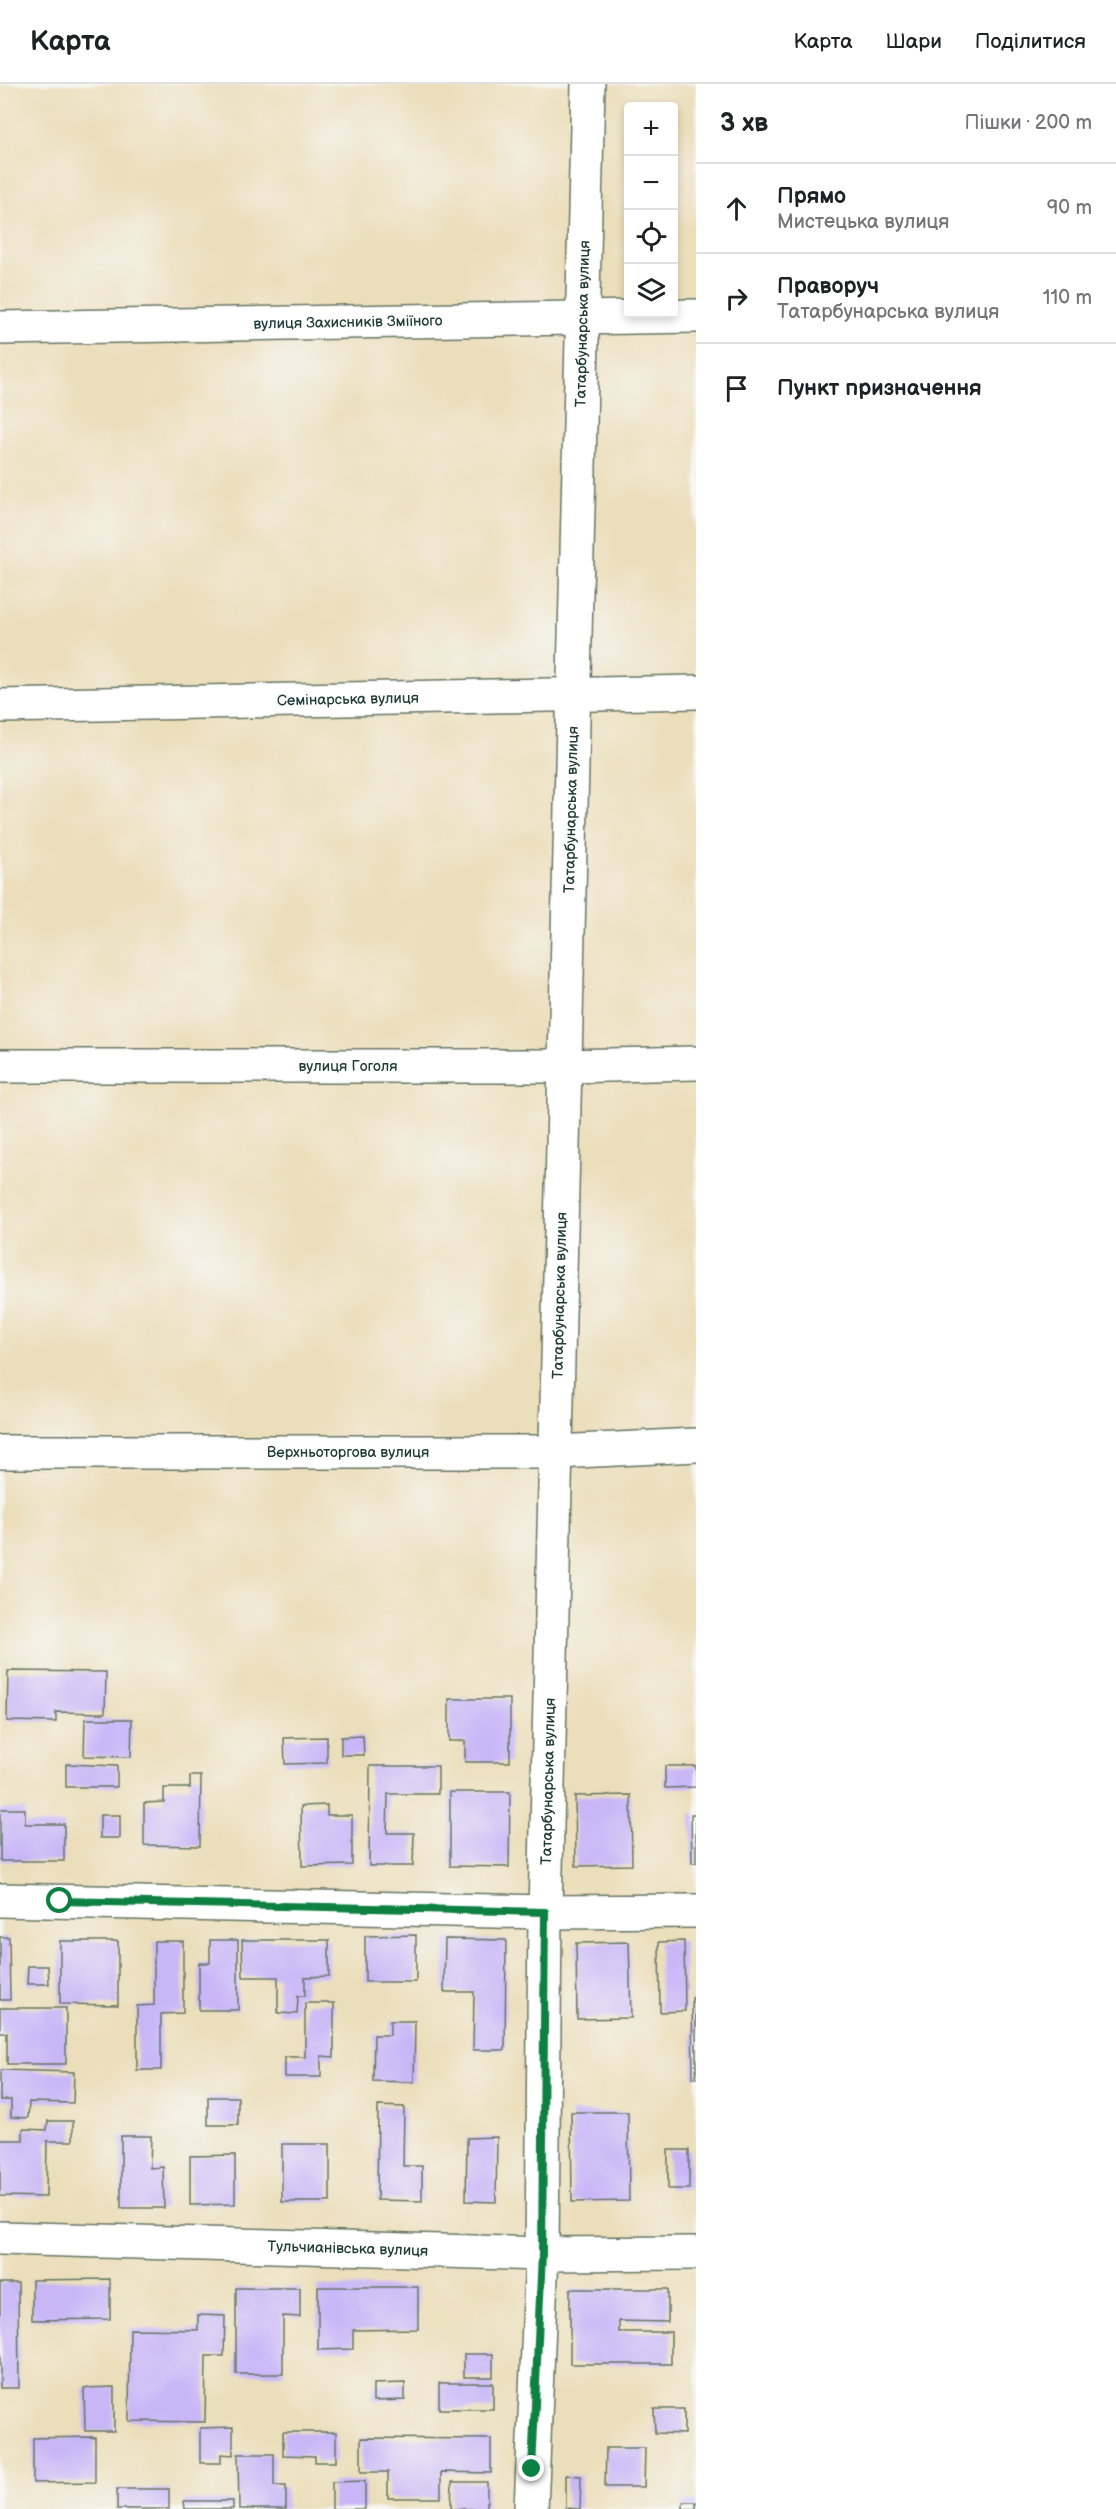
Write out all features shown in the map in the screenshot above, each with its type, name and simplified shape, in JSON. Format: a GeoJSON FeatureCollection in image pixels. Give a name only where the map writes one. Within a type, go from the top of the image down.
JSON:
{"type":"FeatureCollection","features":[{"type":"Feature","properties":{"kind":"street","name":"Татарбунарська вулиця"},"geometry":{"type":"LineString","coordinates":[[531,2509],[542,2254],[545,1912],[588,84]]}},
{"type":"Feature","properties":{"kind":"street","name":"вулиця Захисників Зміїного"},"geometry":{"type":"LineString","coordinates":[[0,328],[696,316]]}},
{"type":"Feature","properties":{"kind":"street","name":"Семінарська вулиця"},"geometry":{"type":"LineString","coordinates":[[0,706],[696,692]]}},
{"type":"Feature","properties":{"kind":"street","name":"вулиця Гоголя"},"geometry":{"type":"LineString","coordinates":[[0,1066],[566,1066],[696,1063]]}},
{"type":"Feature","properties":{"kind":"street","name":"Верхньоторгова вулиця"},"geometry":{"type":"LineString","coordinates":[[0,1452],[556,1452],[696,1445]]}},
{"type":"Feature","properties":{"kind":"street"},"geometry":{"type":"LineString","coordinates":[[0,1900],[545,1912],[696,1911]]}},
{"type":"Feature","properties":{"kind":"street","name":"Тульчианівська вулиця"},"geometry":{"type":"LineString","coordinates":[[0,2238],[542,2254],[696,2253]]}},
{"type":"Feature","properties":{"kind":"building"},"geometry":{"type":"Polygon","coordinates":[[[8,1671],[106,1672],[105,1713],[56,1712],[56,1722],[7,1721],[8,1671]]]}},
{"type":"Feature","properties":{"kind":"building"},"geometry":{"type":"Polygon","coordinates":[[[449,1699],[510,1699],[510,1762],[465,1762],[465,1741],[449,1741],[449,1699]]]}},
{"type":"Feature","properties":{"kind":"building"},"geometry":{"type":"Polygon","coordinates":[[[85,1719],[132,1719],[131,1757],[84,1756],[85,1719]]]}},
{"type":"Feature","properties":{"kind":"building"},"geometry":{"type":"Polygon","coordinates":[[[363,1736],[364,1755],[341,1755],[341,1737],[363,1736]]]}},
{"type":"Feature","properties":{"kind":"building"},"geometry":{"type":"Polygon","coordinates":[[[327,1737],[327,1763],[285,1764],[284,1738],[327,1737]]]}},
{"type":"Feature","properties":{"kind":"building"},"geometry":{"type":"Polygon","coordinates":[[[66,1764],[117,1766],[117,1787],[66,1787],[66,1764]]]}},
{"type":"Feature","properties":{"kind":"building"},"geometry":{"type":"Polygon","coordinates":[[[370,1766],[438,1766],[438,1794],[388,1794],[387,1833],[414,1833],[413,1866],[369,1866],[370,1766]]]}},
{"type":"Feature","properties":{"kind":"building"},"geometry":{"type":"Polygon","coordinates":[[[665,1766],[696,1766],[696,1787],[665,1788],[665,1766]]]}},
{"type":"Feature","properties":{"kind":"building"},"geometry":{"type":"Polygon","coordinates":[[[190,1776],[201,1776],[200,1846],[144,1845],[144,1803],[164,1802],[164,1788],[190,1788],[190,1776]]]}},
{"type":"Feature","properties":{"kind":"building"},"geometry":{"type":"Polygon","coordinates":[[[450,1792],[510,1792],[509,1867],[450,1866],[450,1792]]]}},
{"type":"Feature","properties":{"kind":"building"},"geometry":{"type":"Polygon","coordinates":[[[631,1795],[632,1865],[576,1866],[575,1796],[631,1795]]]}},
{"type":"Feature","properties":{"kind":"building"},"geometry":{"type":"Polygon","coordinates":[[[327,1805],[327,1815],[352,1815],[352,1865],[302,1866],[301,1806],[327,1805]]]}},
{"type":"Feature","properties":{"kind":"building"},"geometry":{"type":"Polygon","coordinates":[[[0,1809],[25,1809],[25,1824],[64,1824],[64,1861],[0,1861],[0,1809]]]}},
{"type":"Feature","properties":{"kind":"building"},"geometry":{"type":"Polygon","coordinates":[[[691,1814],[696,1814],[696,1863],[692,1863],[691,1814]]]}},
{"type":"Feature","properties":{"kind":"building"},"geometry":{"type":"Polygon","coordinates":[[[100,1815],[120,1815],[120,1838],[100,1838],[100,1815]]]}},
{"type":"Feature","properties":{"kind":"building"},"geometry":{"type":"Polygon","coordinates":[[[416,1935],[416,1982],[365,1982],[365,1936],[416,1935]]]}},
{"type":"Feature","properties":{"kind":"building"},"geometry":{"type":"Polygon","coordinates":[[[0,1937],[9,1937],[10,2000],[0,2000],[0,1937]]]}},
{"type":"Feature","properties":{"kind":"building"},"geometry":{"type":"Polygon","coordinates":[[[445,1939],[506,1940],[505,2050],[473,2050],[474,1992],[444,1992],[445,1939]]]}},
{"type":"Feature","properties":{"kind":"building"},"geometry":{"type":"Polygon","coordinates":[[[210,1940],[238,1940],[238,2010],[199,2010],[199,1963],[210,1963],[210,1940]]]}},
{"type":"Feature","properties":{"kind":"building"},"geometry":{"type":"Polygon","coordinates":[[[242,1940],[329,1940],[329,1976],[305,1977],[305,1996],[298,1996],[297,2014],[278,2013],[278,1977],[243,1977],[242,1940]]]}},
{"type":"Feature","properties":{"kind":"building"},"geometry":{"type":"Polygon","coordinates":[[[60,1941],[118,1941],[118,2005],[60,2004],[60,1941]]]}},
{"type":"Feature","properties":{"kind":"building"},"geometry":{"type":"Polygon","coordinates":[[[154,1941],[183,1941],[183,2013],[161,2014],[161,2070],[137,2070],[137,2006],[154,2005],[154,1941]]]}},
{"type":"Feature","properties":{"kind":"building"},"geometry":{"type":"Polygon","coordinates":[[[684,1941],[685,2011],[660,2012],[659,1942],[684,1941]]]}},
{"type":"Feature","properties":{"kind":"building"},"geometry":{"type":"Polygon","coordinates":[[[629,1942],[631,2018],[577,2019],[576,1943],[629,1942]]]}},
{"type":"Feature","properties":{"kind":"building"},"geometry":{"type":"Polygon","coordinates":[[[28,1966],[48,1966],[49,1984],[27,1984],[28,1966]]]}},
{"type":"Feature","properties":{"kind":"building"},"geometry":{"type":"Polygon","coordinates":[[[692,1998],[696,1998],[696,2078],[693,2078],[692,1998]]]}},
{"type":"Feature","properties":{"kind":"building"},"geometry":{"type":"Polygon","coordinates":[[[305,2003],[334,2003],[334,2057],[321,2056],[321,2077],[285,2077],[285,2057],[305,2057],[305,2003]]]}},
{"type":"Feature","properties":{"kind":"building"},"geometry":{"type":"Polygon","coordinates":[[[0,2008],[66,2008],[66,2064],[7,2064],[7,2033],[0,2033],[0,2008]]]}},
{"type":"Feature","properties":{"kind":"building"},"geometry":{"type":"Polygon","coordinates":[[[390,2021],[415,2021],[414,2082],[373,2081],[374,2035],[390,2035],[390,2021]]]}},
{"type":"Feature","properties":{"kind":"building"},"geometry":{"type":"Polygon","coordinates":[[[0,2070],[74,2072],[73,2103],[29,2102],[28,2118],[11,2117],[11,2100],[0,2100],[0,2070]]]}},
{"type":"Feature","properties":{"kind":"building"},"geometry":{"type":"Polygon","coordinates":[[[208,2097],[238,2097],[238,2125],[208,2125],[208,2097]]]}},
{"type":"Feature","properties":{"kind":"building"},"geometry":{"type":"Polygon","coordinates":[[[378,2106],[404,2107],[403,2166],[422,2166],[422,2201],[377,2200],[378,2106]]]}},
{"type":"Feature","properties":{"kind":"building"},"geometry":{"type":"Polygon","coordinates":[[[571,2112],[628,2112],[629,2201],[572,2202],[571,2112]]]}},
{"type":"Feature","properties":{"kind":"building"},"geometry":{"type":"Polygon","coordinates":[[[48,2121],[73,2121],[73,2141],[47,2141],[46,2197],[0,2196],[0,2140],[23,2140],[23,2129],[47,2130],[48,2121]]]}},
{"type":"Feature","properties":{"kind":"building"},"geometry":{"type":"Polygon","coordinates":[[[121,2136],[151,2136],[150,2168],[163,2167],[164,2208],[121,2208],[121,2136]]]}},
{"type":"Feature","properties":{"kind":"building"},"geometry":{"type":"Polygon","coordinates":[[[497,2137],[496,2202],[466,2201],[467,2138],[497,2137]]]}},
{"type":"Feature","properties":{"kind":"building"},"geometry":{"type":"Polygon","coordinates":[[[282,2144],[330,2144],[330,2202],[282,2202],[282,2144]]]}},
{"type":"Feature","properties":{"kind":"building"},"geometry":{"type":"Polygon","coordinates":[[[668,2150],[689,2150],[689,2189],[668,2189],[668,2150]]]}},
{"type":"Feature","properties":{"kind":"building"},"geometry":{"type":"Polygon","coordinates":[[[235,2155],[235,2204],[190,2205],[190,2156],[235,2155]]]}},
{"type":"Feature","properties":{"kind":"building"},"geometry":{"type":"Polygon","coordinates":[[[110,2279],[110,2319],[32,2320],[32,2280],[110,2279]]]}},
{"type":"Feature","properties":{"kind":"building"},"geometry":{"type":"Polygon","coordinates":[[[0,2283],[18,2283],[19,2388],[0,2388],[0,2283]]]}},
{"type":"Feature","properties":{"kind":"building"},"geometry":{"type":"Polygon","coordinates":[[[318,2287],[418,2287],[418,2329],[353,2330],[353,2349],[318,2350],[318,2287]]]}},
{"type":"Feature","properties":{"kind":"building"},"geometry":{"type":"Polygon","coordinates":[[[236,2288],[300,2288],[300,2317],[283,2316],[283,2374],[236,2374],[236,2288]]]}},
{"type":"Feature","properties":{"kind":"building"},"geometry":{"type":"Polygon","coordinates":[[[570,2289],[668,2289],[668,2322],[619,2321],[619,2332],[671,2332],[671,2364],[570,2364],[570,2289]]]}},
{"type":"Feature","properties":{"kind":"building"},"geometry":{"type":"Polygon","coordinates":[[[198,2315],[225,2316],[224,2356],[206,2356],[205,2422],[129,2421],[130,2329],[198,2330],[198,2315]]]}},
{"type":"Feature","properties":{"kind":"building"},"geometry":{"type":"Polygon","coordinates":[[[464,2354],[493,2354],[493,2377],[464,2377],[464,2354]]]}},
{"type":"Feature","properties":{"kind":"building"},"geometry":{"type":"Polygon","coordinates":[[[405,2383],[405,2400],[373,2401],[373,2384],[405,2383]]]}},
{"type":"Feature","properties":{"kind":"building"},"geometry":{"type":"Polygon","coordinates":[[[439,2383],[493,2383],[493,2409],[439,2409],[439,2383]]]}},
{"type":"Feature","properties":{"kind":"building"},"geometry":{"type":"Polygon","coordinates":[[[114,2387],[114,2431],[85,2431],[84,2388],[114,2387]]]}},
{"type":"Feature","properties":{"kind":"building"},"geometry":{"type":"Polygon","coordinates":[[[654,2409],[684,2409],[684,2434],[655,2433],[654,2409]]]}},
{"type":"Feature","properties":{"kind":"building"},"geometry":{"type":"Polygon","coordinates":[[[233,2427],[233,2455],[221,2454],[221,2463],[200,2463],[200,2428],[233,2427]]]}},
{"type":"Feature","properties":{"kind":"building"},"geometry":{"type":"Polygon","coordinates":[[[283,2432],[336,2432],[336,2462],[315,2462],[315,2456],[283,2455],[283,2432]]]}},
{"type":"Feature","properties":{"kind":"building"},"geometry":{"type":"Polygon","coordinates":[[[95,2437],[95,2482],[33,2483],[33,2438],[95,2437]]]}},
{"type":"Feature","properties":{"kind":"building"},"geometry":{"type":"Polygon","coordinates":[[[361,2438],[491,2439],[491,2473],[441,2472],[441,2498],[388,2498],[388,2472],[361,2472],[361,2438]]]}},
{"type":"Feature","properties":{"kind":"building"},"geometry":{"type":"Polygon","coordinates":[[[606,2448],[645,2448],[644,2487],[605,2487],[606,2448]]]}},
{"type":"Feature","properties":{"kind":"building"},"geometry":{"type":"Polygon","coordinates":[[[238,2454],[274,2454],[274,2486],[286,2486],[286,2509],[239,2509],[238,2454]]]}},
{"type":"Feature","properties":{"kind":"building"},"geometry":{"type":"Polygon","coordinates":[[[566,2475],[581,2476],[580,2509],[566,2508],[566,2475]]]}},
{"type":"Feature","properties":{"kind":"building"},"geometry":{"type":"Polygon","coordinates":[[[365,2481],[365,2509],[332,2509],[332,2482],[365,2481]]]}},
{"type":"Feature","properties":{"kind":"building"},"geometry":{"type":"Polygon","coordinates":[[[452,2482],[487,2482],[487,2509],[451,2509],[452,2482]]]}},
{"type":"Feature","properties":{"kind":"building"},"geometry":{"type":"Polygon","coordinates":[[[117,2489],[169,2489],[169,2509],[117,2509],[117,2489]]]}},
{"type":"Feature","properties":{"kind":"building"},"geometry":{"type":"Polygon","coordinates":[[[184,2501],[233,2501],[233,2509],[185,2509],[184,2501]]]}},
{"type":"Feature","properties":{"kind":"building"},"geometry":{"type":"Polygon","coordinates":[[[683,2502],[696,2502],[696,2509],[683,2509],[683,2502]]]}},
{"type":"Feature","properties":{"kind":"route"},"geometry":{"type":"LineString","coordinates":[[60,1901],[545,1912],[542,2254],[532,2469]]}}]}
